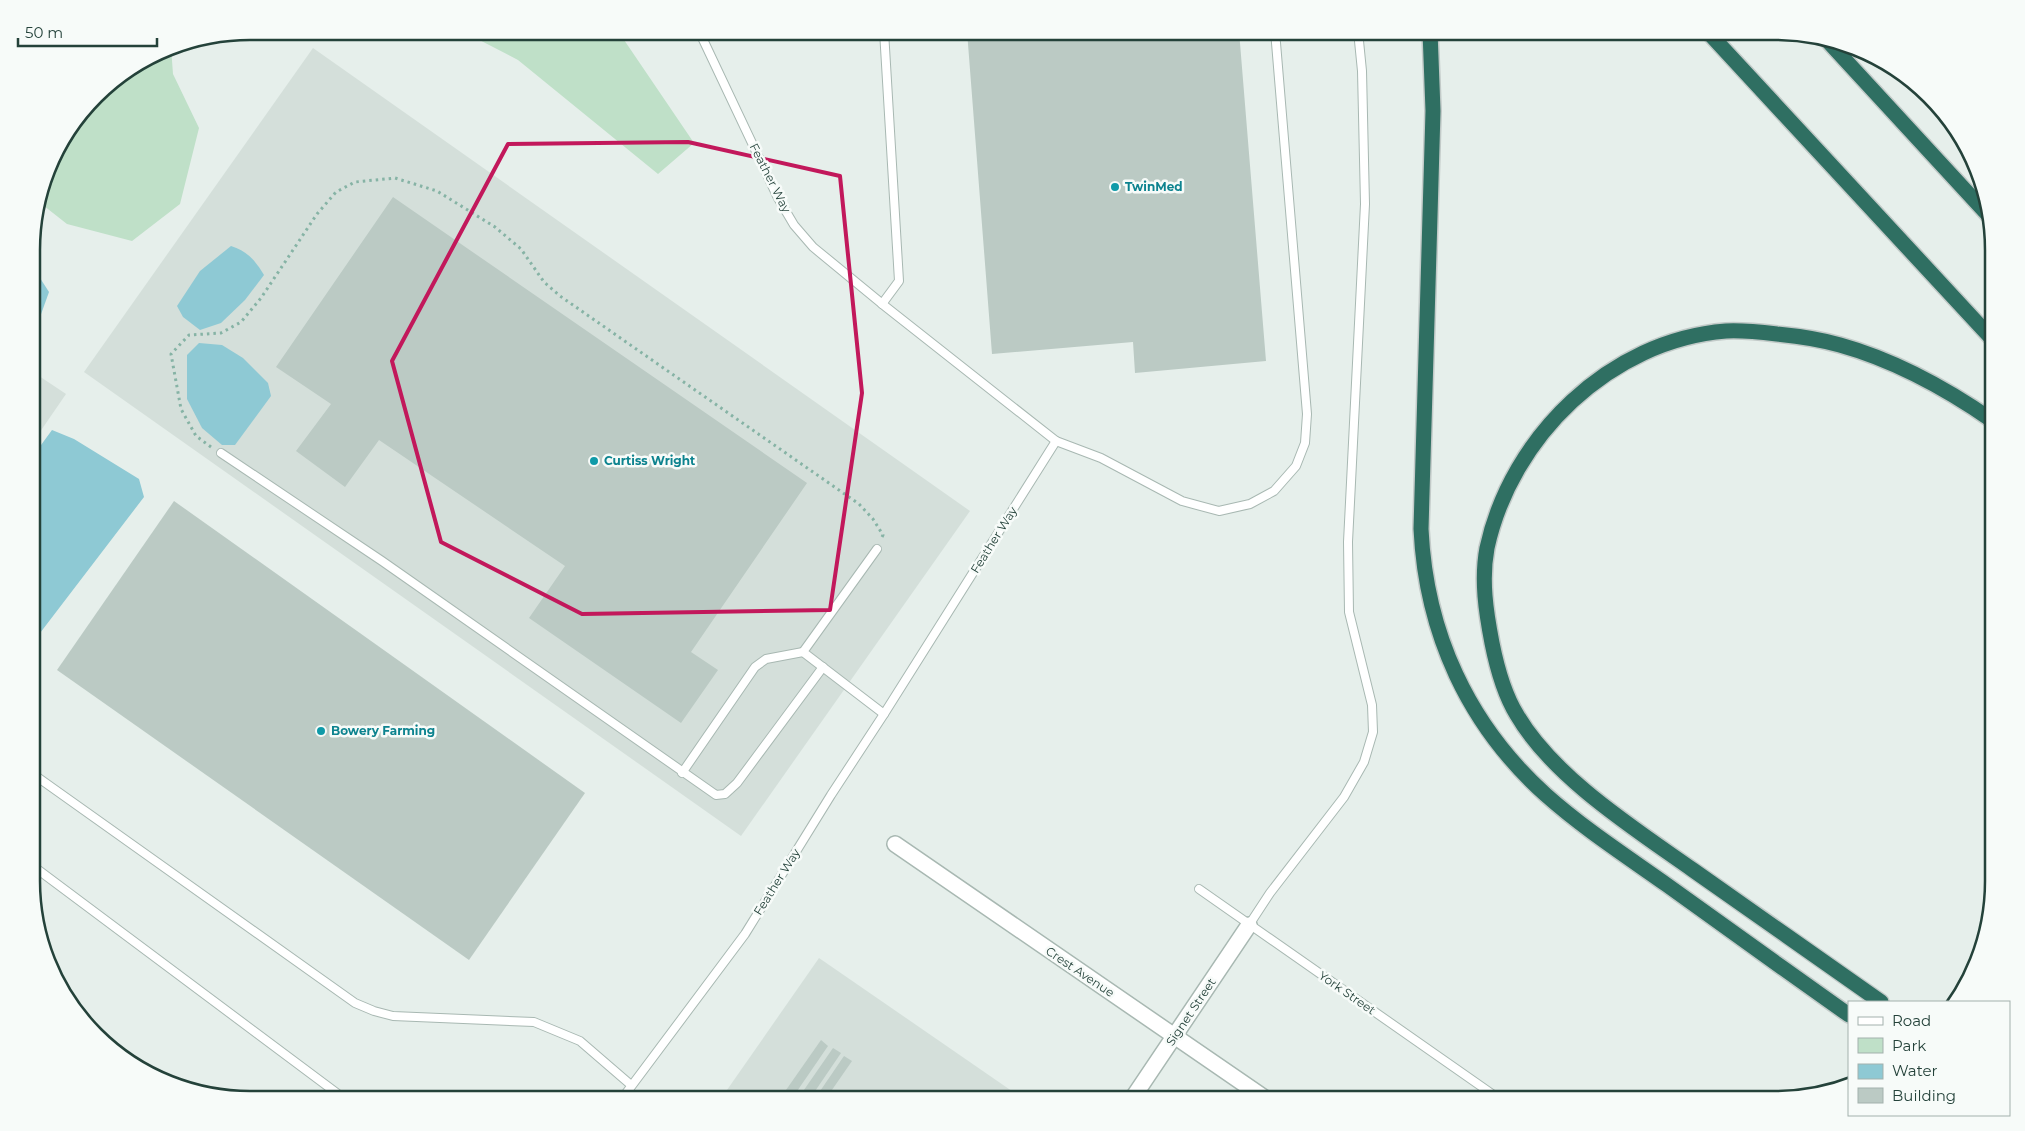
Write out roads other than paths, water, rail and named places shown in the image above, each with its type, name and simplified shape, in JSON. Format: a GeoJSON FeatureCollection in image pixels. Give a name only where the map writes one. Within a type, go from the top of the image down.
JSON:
{"type":"FeatureCollection","features":[{"type":"Feature","properties":{"kind":"highway"},"geometry":{"type":"LineString","coordinates":[[1430,40],[1433,112],[1421,529],[1422,565],[1438,634],[1453,670],[1487,730],[1504,751],[1546,795],[1620,852],[1848,1014]]}},
{"type":"Feature","properties":{"kind":"highway"},"geometry":{"type":"LineString","coordinates":[[1715,40],[1985,331]]}},
{"type":"Feature","properties":{"kind":"highway"},"geometry":{"type":"LineString","coordinates":[[1835,49],[1980,207]]}},
{"type":"Feature","properties":{"kind":"highway"},"geometry":{"type":"LineString","coordinates":[[1880,1001],[1655,844],[1586,792],[1534,740],[1516,714],[1503,686],[1495,655],[1487,617],[1485,591],[1487,551],[1496,518],[1508,487],[1526,457],[1564,408],[1588,386],[1623,363],[1654,349],[1690,337],[1726,331],[1763,332],[1799,336],[1840,344],[1878,358],[1926,380],[1985,416]]}},
{"type":"Feature","properties":{"kind":"street","name":"Crest Avenue"},"geometry":{"type":"LineString","coordinates":[[895,844],[1253,1091]]}},
{"type":"Feature","properties":{"kind":"street","name":"Signet Street"},"geometry":{"type":"LineString","coordinates":[[1138,1091],[1249,925]]}},
{"type":"Feature","properties":{"kind":"lane","name":"Feather Way"},"geometry":{"type":"LineString","coordinates":[[627,1091],[745,934],[1056,441],[813,247],[794,225],[778,198],[703,40]]}},
{"type":"Feature","properties":{"kind":"lane"},"geometry":{"type":"LineString","coordinates":[[882,304],[899,280],[885,40]]}},
{"type":"Feature","properties":{"kind":"lane"},"geometry":{"type":"LineString","coordinates":[[1056,441],[1101,458],[1182,501],[1218,511],[1250,504],[1274,491],[1296,466],[1305,443],[1306,414],[1276,40]]}},
{"type":"Feature","properties":{"kind":"lane"},"geometry":{"type":"LineString","coordinates":[[1249,925],[1270,893],[1344,798],[1364,762],[1373,732],[1372,705],[1349,612],[1348,542],[1365,204],[1362,71],[1359,40]]}},
{"type":"Feature","properties":{"kind":"lane"},"geometry":{"type":"LineString","coordinates":[[220,453],[382,561],[716,795],[719,796],[731,790],[823,667]]}},
{"type":"Feature","properties":{"kind":"lane"},"geometry":{"type":"LineString","coordinates":[[682,773],[755,667],[766,659],[803,652],[877,550]]}},
{"type":"Feature","properties":{"kind":"lane"},"geometry":{"type":"LineString","coordinates":[[803,652],[884,714]]}},
{"type":"Feature","properties":{"kind":"lane"},"geometry":{"type":"LineString","coordinates":[[40,779],[356,1003],[374,1012],[393,1016],[534,1022],[580,1041],[631,1084]]}},
{"type":"Feature","properties":{"kind":"lane"},"geometry":{"type":"LineString","coordinates":[[40,871],[334,1091]]}},
{"type":"Feature","properties":{"kind":"lane","name":"York Street"},"geometry":{"type":"LineString","coordinates":[[1199,890],[1488,1091]]}},
{"type":"Feature","properties":{"kind":"water"},"geometry":{"type":"Polygon","coordinates":[[[231,246],[250,257],[264,275],[245,300],[221,323],[200,330],[183,317],[177,306],[200,271],[231,246]]]}},
{"type":"Feature","properties":{"kind":"water"},"geometry":{"type":"Polygon","coordinates":[[[40,278],[49,292],[40,317],[40,278]]]}},
{"type":"Feature","properties":{"kind":"water"},"geometry":{"type":"Polygon","coordinates":[[[199,343],[222,345],[243,358],[268,383],[271,396],[235,445],[222,445],[202,428],[187,399],[187,355],[199,343]]]}},
{"type":"Feature","properties":{"kind":"water"},"geometry":{"type":"Polygon","coordinates":[[[52,430],[74,439],[139,479],[144,497],[40,633],[40,446],[52,430]]]}},
{"type":"Feature","properties":{"kind":"place","name":"TwinMed"},"geometry":{"type":"Point","coordinates":[1115,187]}},
{"type":"Feature","properties":{"kind":"place","name":"Curtiss Wright"},"geometry":{"type":"Point","coordinates":[594,461]}},
{"type":"Feature","properties":{"kind":"place","name":"Bowery Farming"},"geometry":{"type":"Point","coordinates":[321,731]}}]}
